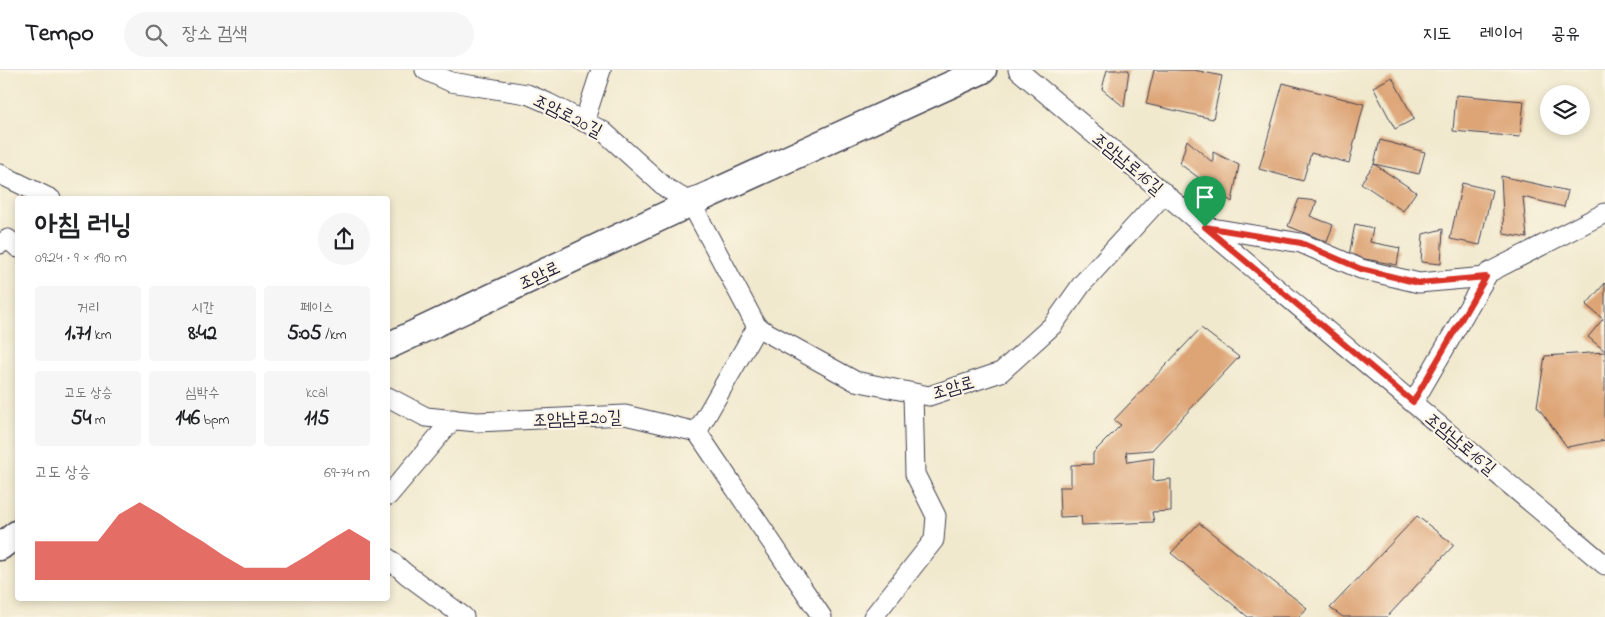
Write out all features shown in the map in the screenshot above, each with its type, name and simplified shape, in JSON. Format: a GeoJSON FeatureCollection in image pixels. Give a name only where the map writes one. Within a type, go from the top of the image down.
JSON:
{"type":"FeatureCollection","features":[{"type":"Feature","properties":{"kind":"main road","name":"조암로"},"geometry":{"type":"LineString","coordinates":[[390,345],[983,70]]}},
{"type":"Feature","properties":{"kind":"main road"},"geometry":{"type":"LineString","coordinates":[[0,547],[15,535]]}},
{"type":"Feature","properties":{"kind":"street","name":"조암로20길"},"geometry":{"type":"LineString","coordinates":[[425,70],[452,82],[527,94],[548,103],[603,131],[666,188],[691,204]]}},
{"type":"Feature","properties":{"kind":"street"},"geometry":{"type":"LineString","coordinates":[[584,122],[601,70]]}},
{"type":"Feature","properties":{"kind":"street","name":"조암남로16길"},"geometry":{"type":"LineString","coordinates":[[1018,70],[1605,566]]}},
{"type":"Feature","properties":{"kind":"street"},"geometry":{"type":"LineString","coordinates":[[0,174],[45,196]]}},
{"type":"Feature","properties":{"kind":"street","name":"조암로"},"geometry":{"type":"LineString","coordinates":[[757,327],[855,381],[929,396],[1001,372],[1053,325],[1082,284],[1165,193]]}},
{"type":"Feature","properties":{"kind":"street"},"geometry":{"type":"LineString","coordinates":[[691,204],[757,327],[697,432],[822,617]]}},
{"type":"Feature","properties":{"kind":"street"},"geometry":{"type":"LineString","coordinates":[[1413,402],[1488,274],[1605,212]]}},
{"type":"Feature","properties":{"kind":"street"},"geometry":{"type":"LineString","coordinates":[[1205,227],[1301,243],[1361,269],[1419,283],[1486,277]]}},
{"type":"Feature","properties":{"kind":"street"},"geometry":{"type":"LineString","coordinates":[[874,617],[934,540],[936,516],[915,474],[913,393]]}},
{"type":"Feature","properties":{"kind":"street","name":"조암남로20길"},"geometry":{"type":"LineString","coordinates":[[390,398],[426,417],[476,422],[625,415],[697,432]]}},
{"type":"Feature","properties":{"kind":"street"},"geometry":{"type":"LineString","coordinates":[[390,494],[453,419]]}},
{"type":"Feature","properties":{"kind":"street"},"geometry":{"type":"LineString","coordinates":[[390,560],[464,617]]}},
{"type":"Feature","properties":{"kind":"building"},"geometry":{"type":"Polygon","coordinates":[[[1107,70],[1129,70],[1124,107],[1102,89],[1107,70]]]}},
{"type":"Feature","properties":{"kind":"building"},"geometry":{"type":"Polygon","coordinates":[[[1154,70],[1194,70],[1222,76],[1213,119],[1146,104],[1154,70]]]}},
{"type":"Feature","properties":{"kind":"building"},"geometry":{"type":"Polygon","coordinates":[[[1392,77],[1414,119],[1395,129],[1373,87],[1392,77]]]}},
{"type":"Feature","properties":{"kind":"building"},"geometry":{"type":"Polygon","coordinates":[[[1283,83],[1364,104],[1349,163],[1311,153],[1303,181],[1259,169],[1283,83]]]}},
{"type":"Feature","properties":{"kind":"building"},"geometry":{"type":"Polygon","coordinates":[[[1456,95],[1524,101],[1520,137],[1453,131],[1456,95]]]}},
{"type":"Feature","properties":{"kind":"building"},"geometry":{"type":"Polygon","coordinates":[[[1187,140],[1213,163],[1213,152],[1239,165],[1232,202],[1180,164],[1187,140]]]}},
{"type":"Feature","properties":{"kind":"building"},"geometry":{"type":"Polygon","coordinates":[[[1380,140],[1425,152],[1419,174],[1374,164],[1380,140]]]}},
{"type":"Feature","properties":{"kind":"building"},"geometry":{"type":"Polygon","coordinates":[[[1374,164],[1416,192],[1403,211],[1361,183],[1374,164]]]}},
{"type":"Feature","properties":{"kind":"building"},"geometry":{"type":"Polygon","coordinates":[[[1501,176],[1568,191],[1564,207],[1523,197],[1527,238],[1504,234],[1501,176]]]}},
{"type":"Feature","properties":{"kind":"building"},"geometry":{"type":"Polygon","coordinates":[[[1462,183],[1492,190],[1480,245],[1450,239],[1462,183]]]}},
{"type":"Feature","properties":{"kind":"building"},"geometry":{"type":"Polygon","coordinates":[[[1299,199],[1317,201],[1310,216],[1333,225],[1327,242],[1288,226],[1299,199]]]}},
{"type":"Feature","properties":{"kind":"building"},"geometry":{"type":"Polygon","coordinates":[[[1355,224],[1373,228],[1370,242],[1400,248],[1397,265],[1349,256],[1355,224]]]}},
{"type":"Feature","properties":{"kind":"building"},"geometry":{"type":"Polygon","coordinates":[[[1443,229],[1441,264],[1421,262],[1423,234],[1443,229]]]}},
{"type":"Feature","properties":{"kind":"building"},"geometry":{"type":"Polygon","coordinates":[[[1605,283],[1605,351],[1588,337],[1603,319],[1586,305],[1605,283]]]}},
{"type":"Feature","properties":{"kind":"building"},"geometry":{"type":"Polygon","coordinates":[[[1201,328],[1239,357],[1152,450],[1126,452],[1128,462],[1154,458],[1153,481],[1171,479],[1171,511],[1152,512],[1154,522],[1082,525],[1081,516],[1060,517],[1059,487],[1071,487],[1071,465],[1093,464],[1093,453],[1121,425],[1114,420],[1201,328]]]}},
{"type":"Feature","properties":{"kind":"building"},"geometry":{"type":"Polygon","coordinates":[[[1605,352],[1605,440],[1567,447],[1537,406],[1545,356],[1605,352]]]}},
{"type":"Feature","properties":{"kind":"building"},"geometry":{"type":"Polygon","coordinates":[[[1417,516],[1454,545],[1387,617],[1343,617],[1330,608],[1417,516]]]}},
{"type":"Feature","properties":{"kind":"building"},"geometry":{"type":"Polygon","coordinates":[[[1199,523],[1307,608],[1299,617],[1248,617],[1171,553],[1199,523]]]}},
{"type":"Feature","properties":{"kind":"route"},"geometry":{"type":"LineString","coordinates":[[1205,227],[1301,243],[1361,269],[1419,283],[1486,277],[1413,402],[1205,227]]}}]}
